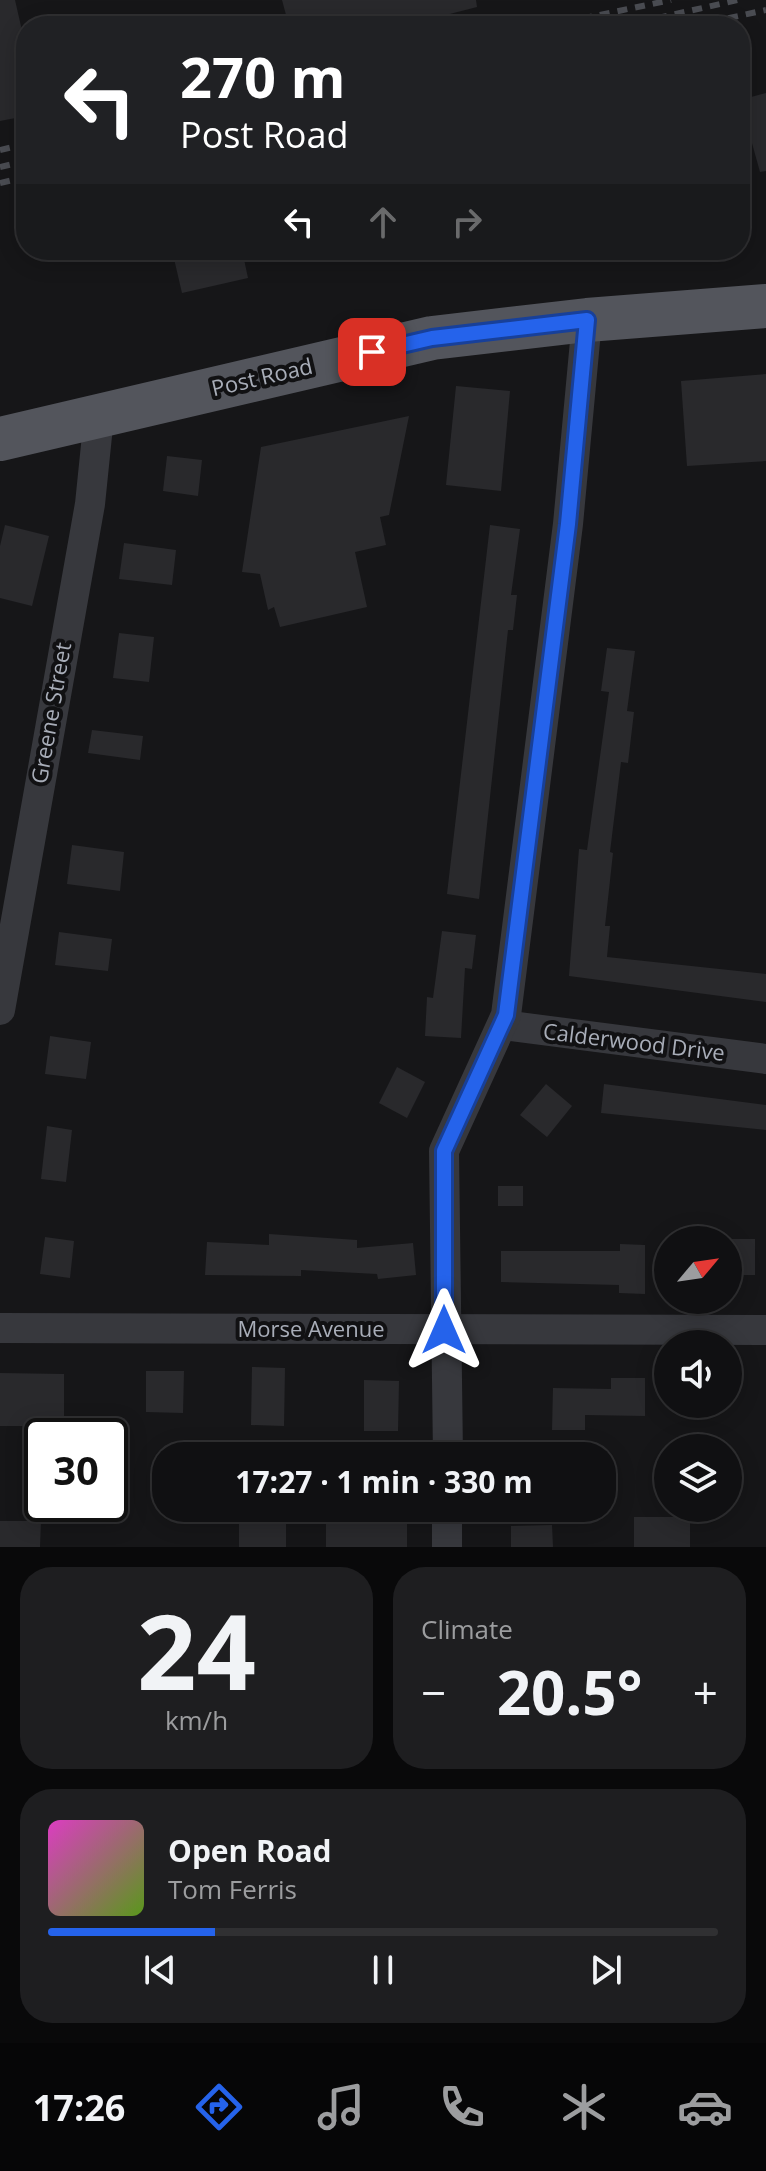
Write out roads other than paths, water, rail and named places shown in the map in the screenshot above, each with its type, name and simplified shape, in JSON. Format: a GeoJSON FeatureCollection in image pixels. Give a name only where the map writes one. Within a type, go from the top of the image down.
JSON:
{"type":"FeatureCollection","features":[{"type":"Feature","properties":{"kind":"main road","name":"Post Road"},"geometry":{"type":"LineString","coordinates":[[0,439],[432,338],[587,320],[766,306]]}},
{"type":"Feature","properties":{"kind":"street"},"geometry":{"type":"LineString","coordinates":[[448,1442],[444,1151],[503,1025],[561,582],[587,320]]}},
{"type":"Feature","properties":{"kind":"street","name":"Greene Street"},"geometry":{"type":"LineString","coordinates":[[0,1010],[8,920],[90,504],[99,416]]}},
{"type":"Feature","properties":{"kind":"street","name":"Calderwood Drive"},"geometry":{"type":"LineString","coordinates":[[503,1025],[766,1059]]}},
{"type":"Feature","properties":{"kind":"street","name":"Morse Avenue"},"geometry":{"type":"LineString","coordinates":[[0,1328],[766,1330]]}},
{"type":"Feature","properties":{"kind":"street"},"geometry":{"type":"LineString","coordinates":[[447,1522],[447,1547]]}},
{"type":"Feature","properties":{"kind":"railway"},"geometry":{"type":"LineString","coordinates":[[595,16],[671,0]]}},
{"type":"Feature","properties":{"kind":"railway"},"geometry":{"type":"LineString","coordinates":[[667,16],[738,0]]}},
{"type":"Feature","properties":{"kind":"railway"},"geometry":{"type":"LineString","coordinates":[[739,16],[766,10]]}},
{"type":"Feature","properties":{"kind":"railway"},"geometry":{"type":"LineString","coordinates":[[0,150],[16,146]]}},
{"type":"Feature","properties":{"kind":"railway"},"geometry":{"type":"LineString","coordinates":[[0,167],[16,163]]}},
{"type":"Feature","properties":{"kind":"railway"},"geometry":{"type":"LineString","coordinates":[[0,183],[16,179]]}}]}
